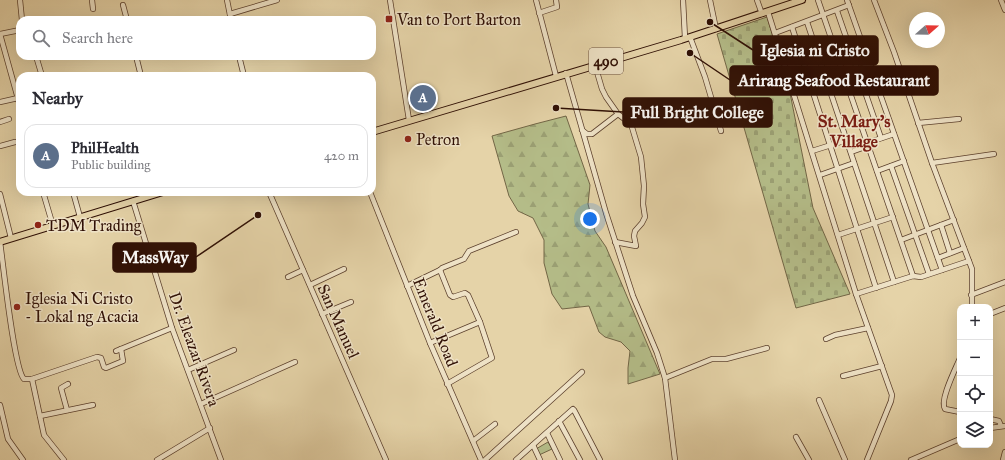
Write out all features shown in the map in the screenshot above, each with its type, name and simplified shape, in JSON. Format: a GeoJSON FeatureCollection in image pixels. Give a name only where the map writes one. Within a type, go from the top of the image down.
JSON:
{"type":"FeatureCollection","features":[{"type":"Feature","properties":{"kind":"main road","name":"490"},"geometry":{"type":"LineString","coordinates":[[376,131],[716,29],[800,0]]}},
{"type":"Feature","properties":{"kind":"main road"},"geometry":{"type":"LineString","coordinates":[[0,242],[149,196]]}},
{"type":"Feature","properties":{"kind":"street"},"geometry":{"type":"LineString","coordinates":[[20,0],[22,16]]}},
{"type":"Feature","properties":{"kind":"street"},"geometry":{"type":"LineString","coordinates":[[92,0],[93,9]]}},
{"type":"Feature","properties":{"kind":"street"},"geometry":{"type":"LineString","coordinates":[[227,0],[230,14],[266,2],[277,0]]}},
{"type":"Feature","properties":{"kind":"street"},"geometry":{"type":"LineString","coordinates":[[390,0],[409,120]]}},
{"type":"Feature","properties":{"kind":"street"},"geometry":{"type":"LineString","coordinates":[[536,0],[556,76]]}},
{"type":"Feature","properties":{"kind":"street"},"geometry":{"type":"LineString","coordinates":[[539,13],[557,7],[556,0]]}},
{"type":"Feature","properties":{"kind":"street"},"geometry":{"type":"LineString","coordinates":[[683,0],[688,37],[705,77],[721,131]]}},
{"type":"Feature","properties":{"kind":"street"},"geometry":{"type":"LineString","coordinates":[[710,0],[716,29]]}},
{"type":"Feature","properties":{"kind":"street"},"geometry":{"type":"LineString","coordinates":[[757,0],[762,14]]}},
{"type":"Feature","properties":{"kind":"street"},"geometry":{"type":"LineString","coordinates":[[818,0],[913,276]]}},
{"type":"Feature","properties":{"kind":"street"},"geometry":{"type":"LineString","coordinates":[[848,0],[942,270]]}},
{"type":"Feature","properties":{"kind":"street"},"geometry":{"type":"LineString","coordinates":[[874,0],[894,52],[932,163],[973,271],[972,304]]}},
{"type":"Feature","properties":{"kind":"street"},"geometry":{"type":"LineString","coordinates":[[1001,0],[1005,9]]}},
{"type":"Feature","properties":{"kind":"street"},"geometry":{"type":"LineString","coordinates":[[123,5],[126,16]]}},
{"type":"Feature","properties":{"kind":"street"},"geometry":{"type":"LineString","coordinates":[[775,33],[824,16],[849,5]]}},
{"type":"Feature","properties":{"kind":"street"},"geometry":{"type":"LineString","coordinates":[[837,11],[881,138]]}},
{"type":"Feature","properties":{"kind":"street"},"geometry":{"type":"LineString","coordinates":[[768,12],[856,294],[891,389],[891,401],[867,460]]}},
{"type":"Feature","properties":{"kind":"street"},"geometry":{"type":"LineString","coordinates":[[806,22],[894,282]]}},
{"type":"Feature","properties":{"kind":"street"},"geometry":{"type":"LineString","coordinates":[[792,28],[876,288]]}},
{"type":"Feature","properties":{"kind":"street"},"geometry":{"type":"LineString","coordinates":[[16,31],[0,34],[16,91]]}},
{"type":"Feature","properties":{"kind":"street"},"geometry":{"type":"LineString","coordinates":[[37,60],[41,72]]}},
{"type":"Feature","properties":{"kind":"street"},"geometry":{"type":"LineString","coordinates":[[137,60],[140,72]]}},
{"type":"Feature","properties":{"kind":"street"},"geometry":{"type":"LineString","coordinates":[[240,60],[243,72]]}},
{"type":"Feature","properties":{"kind":"street"},"geometry":{"type":"LineString","coordinates":[[595,65],[602,89],[618,114],[631,124],[641,157],[645,217],[635,231],[634,236],[636,246],[615,242]]}},
{"type":"Feature","properties":{"kind":"street"},"geometry":{"type":"LineString","coordinates":[[794,92],[871,65]]}},
{"type":"Feature","properties":{"kind":"street"},"geometry":{"type":"LineString","coordinates":[[566,73],[615,242],[633,296],[657,353],[665,378],[675,460]]}},
{"type":"Feature","properties":{"kind":"street"},"geometry":{"type":"LineString","coordinates":[[0,102],[16,98]]}},
{"type":"Feature","properties":{"kind":"street"},"geometry":{"type":"LineString","coordinates":[[582,130],[587,134],[592,134],[618,114]]}},
{"type":"Feature","properties":{"kind":"street"},"geometry":{"type":"LineString","coordinates":[[918,124],[959,119]]}},
{"type":"Feature","properties":{"kind":"street"},"geometry":{"type":"LineString","coordinates":[[0,122],[9,120]]}},
{"type":"Feature","properties":{"kind":"street"},"geometry":{"type":"LineString","coordinates":[[851,152],[881,138],[894,134]]}},
{"type":"Feature","properties":{"kind":"street"},"geometry":{"type":"LineString","coordinates":[[812,151],[847,140]]}},
{"type":"Feature","properties":{"kind":"street"},"geometry":{"type":"LineString","coordinates":[[0,146],[15,142]]}},
{"type":"Feature","properties":{"kind":"street"},"geometry":{"type":"LineString","coordinates":[[932,163],[994,154]]}},
{"type":"Feature","properties":{"kind":"street"},"geometry":{"type":"LineString","coordinates":[[877,171],[904,161]]}},
{"type":"Feature","properties":{"kind":"street"},"geometry":{"type":"LineString","coordinates":[[820,175],[854,164]]}},
{"type":"Feature","properties":{"kind":"street"},"geometry":{"type":"LineString","coordinates":[[891,166],[929,274]]}},
{"type":"Feature","properties":{"kind":"street"},"geometry":{"type":"LineString","coordinates":[[0,194],[11,238]]}},
{"type":"Feature","properties":{"kind":"street"},"geometry":{"type":"LineString","coordinates":[[44,196],[53,226]]}},
{"type":"Feature","properties":{"kind":"street"},"geometry":{"type":"LineString","coordinates":[[74,196],[80,217]]}},
{"type":"Feature","properties":{"kind":"street","name":"San Manuel"},"geometry":{"type":"LineString","coordinates":[[271,196],[386,460]]}},
{"type":"Feature","properties":{"kind":"street","name":"Emerald Road"},"geometry":{"type":"LineString","coordinates":[[372,196],[430,343],[481,460]]}},
{"type":"Feature","properties":{"kind":"street","name":"Dr. Eleazar Rivera"},"geometry":{"type":"LineString","coordinates":[[132,201],[172,328],[221,460]]}},
{"type":"Feature","properties":{"kind":"street"},"geometry":{"type":"LineString","coordinates":[[838,235],[893,217]]}},
{"type":"Feature","properties":{"kind":"street"},"geometry":{"type":"LineString","coordinates":[[901,240],[954,220]]}},
{"type":"Feature","properties":{"kind":"street"},"geometry":{"type":"LineString","coordinates":[[941,225],[950,253]]}},
{"type":"Feature","properties":{"kind":"street"},"geometry":{"type":"LineString","coordinates":[[407,286],[442,268],[464,259],[469,251],[516,232]]}},
{"type":"Feature","properties":{"kind":"street"},"geometry":{"type":"LineString","coordinates":[[0,242],[10,320],[22,379],[32,379],[97,357],[101,358],[104,367],[106,368],[123,361],[119,350],[172,328]]}},
{"type":"Feature","properties":{"kind":"street"},"geometry":{"type":"LineString","coordinates":[[938,258],[964,248]]}},
{"type":"Feature","properties":{"kind":"street"},"geometry":{"type":"LineString","coordinates":[[856,294],[913,276],[929,274],[969,261]]}},
{"type":"Feature","properties":{"kind":"street"},"geometry":{"type":"LineString","coordinates":[[310,285],[344,269]]}},
{"type":"Feature","properties":{"kind":"street"},"geometry":{"type":"LineString","coordinates":[[288,277],[303,270]]}},
{"type":"Feature","properties":{"kind":"street"},"geometry":{"type":"LineString","coordinates":[[440,270],[450,295],[453,297],[463,293],[468,295],[480,322],[492,358],[447,384]]}},
{"type":"Feature","properties":{"kind":"street"},"geometry":{"type":"LineString","coordinates":[[972,295],[1005,282]]}},
{"type":"Feature","properties":{"kind":"street"},"geometry":{"type":"LineString","coordinates":[[322,314],[351,302]]}},
{"type":"Feature","properties":{"kind":"street"},"geometry":{"type":"LineString","coordinates":[[993,313],[1005,308]]}},
{"type":"Feature","properties":{"kind":"street"},"geometry":{"type":"LineString","coordinates":[[430,343],[480,322]]}},
{"type":"Feature","properties":{"kind":"street"},"geometry":{"type":"LineString","coordinates":[[826,339],[835,335],[868,328]]}},
{"type":"Feature","properties":{"kind":"street"},"geometry":{"type":"LineString","coordinates":[[665,378],[712,359],[726,359],[767,348]]}},
{"type":"Feature","properties":{"kind":"street"},"geometry":{"type":"LineString","coordinates":[[188,370],[234,350]]}},
{"type":"Feature","properties":{"kind":"street"},"geometry":{"type":"LineString","coordinates":[[201,404],[295,362]]}},
{"type":"Feature","properties":{"kind":"street"},"geometry":{"type":"LineString","coordinates":[[957,365],[944,397],[943,404],[945,409],[957,411]]}},
{"type":"Feature","properties":{"kind":"street"},"geometry":{"type":"LineString","coordinates":[[843,376],[882,366]]}},
{"type":"Feature","properties":{"kind":"street"},"geometry":{"type":"LineString","coordinates":[[484,460],[582,372]]}},
{"type":"Feature","properties":{"kind":"street"},"geometry":{"type":"LineString","coordinates":[[32,379],[46,438],[64,460]]}},
{"type":"Feature","properties":{"kind":"street"},"geometry":{"type":"LineString","coordinates":[[67,410],[61,388],[62,386],[68,384]]}},
{"type":"Feature","properties":{"kind":"street"},"geometry":{"type":"LineString","coordinates":[[819,400],[845,460]]}},
{"type":"Feature","properties":{"kind":"street"},"geometry":{"type":"LineString","coordinates":[[0,405],[8,439],[23,460]]}},
{"type":"Feature","properties":{"kind":"street"},"geometry":{"type":"LineString","coordinates":[[40,416],[94,405]]}},
{"type":"Feature","properties":{"kind":"street"},"geometry":{"type":"LineString","coordinates":[[519,459],[572,409],[574,409],[600,460]]}},
{"type":"Feature","properties":{"kind":"street"},"geometry":{"type":"LineString","coordinates":[[993,420],[999,421],[1003,426],[993,428]]}},
{"type":"Feature","properties":{"kind":"street"},"geometry":{"type":"LineString","coordinates":[[559,421],[580,460]]}},
{"type":"Feature","properties":{"kind":"street"},"geometry":{"type":"LineString","coordinates":[[473,442],[495,424]]}},
{"type":"Feature","properties":{"kind":"street"},"geometry":{"type":"LineString","coordinates":[[157,460],[210,428]]}},
{"type":"Feature","properties":{"kind":"street"},"geometry":{"type":"LineString","coordinates":[[546,433],[560,460]]}},
{"type":"Feature","properties":{"kind":"street"},"geometry":{"type":"LineString","coordinates":[[796,438],[809,460]]}},
{"type":"Feature","properties":{"kind":"street"},"geometry":{"type":"LineString","coordinates":[[911,460],[957,440]]}},
{"type":"Feature","properties":{"kind":"street"},"geometry":{"type":"LineString","coordinates":[[533,445],[540,460]]}},
{"type":"Feature","properties":{"kind":"street"},"geometry":{"type":"LineString","coordinates":[[1003,460],[1005,452]]}},
{"type":"Feature","properties":{"kind":"green space"},"geometry":{"type":"Polygon","coordinates":[[[767,17],[790,93],[813,208],[850,294],[796,308],[717,34],[767,17]]]}},
{"type":"Feature","properties":{"kind":"green space"},"geometry":{"type":"Polygon","coordinates":[[[566,116],[590,185],[588,204],[595,231],[606,247],[660,374],[628,384],[630,351],[621,342],[605,337],[599,332],[589,306],[562,309],[552,294],[544,263],[544,240],[533,218],[518,211],[509,196],[492,136],[566,116]]]}},
{"type":"Feature","properties":{"kind":"green space"},"geometry":{"type":"Polygon","coordinates":[[[548,442],[552,449],[539,455],[536,449],[548,442]]]}},
{"type":"Feature","properties":{"kind":"place","name":"Van to Port Barton"},"geometry":{"type":"Point","coordinates":[389,19]}},
{"type":"Feature","properties":{"kind":"place","name":"Iglesia ni Cristo"},"geometry":{"type":"Point","coordinates":[710,22]}},
{"type":"Feature","properties":{"kind":"place","name":"Arirang Seafood Restaurant"},"geometry":{"type":"Point","coordinates":[690,53]}},
{"type":"Feature","properties":{"kind":"place","name":"PhilHealth"},"geometry":{"type":"Point","coordinates":[423,98]}},
{"type":"Feature","properties":{"kind":"place","name":"Full Bright College"},"geometry":{"type":"Point","coordinates":[556,108]}},
{"type":"Feature","properties":{"kind":"place","name":"Petron"},"geometry":{"type":"Point","coordinates":[408,139]}},
{"type":"Feature","properties":{"kind":"place","name":"MassWay"},"geometry":{"type":"Point","coordinates":[258,215]}},
{"type":"Feature","properties":{"kind":"place","name":"TDM Trading"},"geometry":{"type":"Point","coordinates":[38,225]}},
{"type":"Feature","properties":{"kind":"place","name":"Iglesia Ni Cristo - Lokal ng Acacia"},"geometry":{"type":"Point","coordinates":[17,307]}},
{"type":"Feature","properties":{"kind":"district","name":"St. Mary's Village"},"geometry":{"type":"Point","coordinates":[854,131]}}]}
